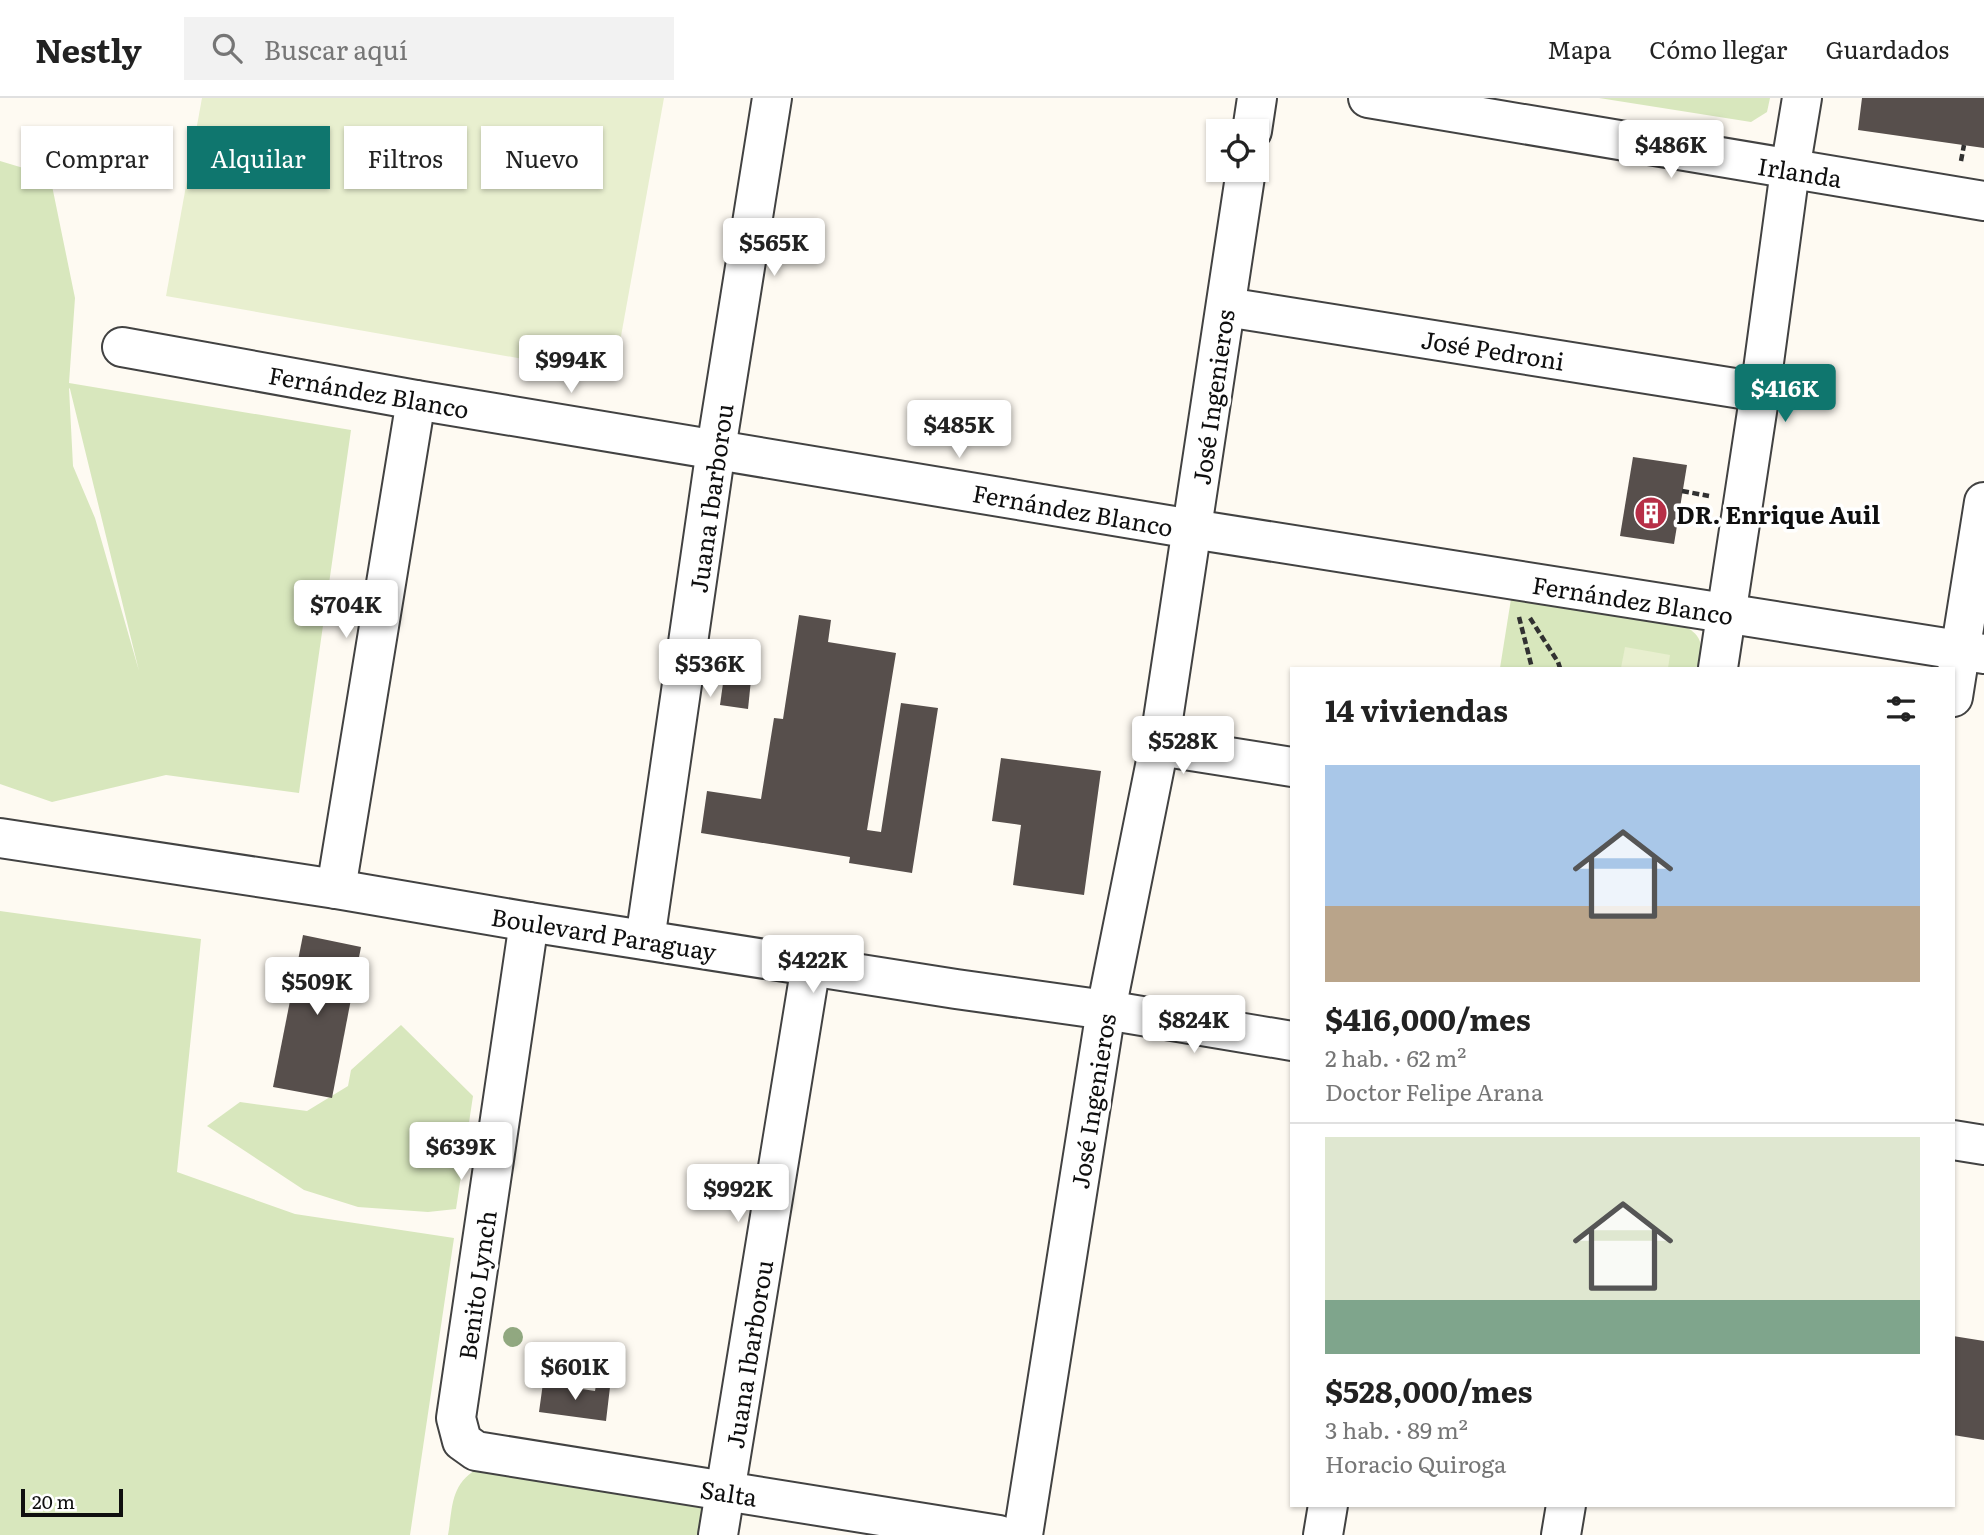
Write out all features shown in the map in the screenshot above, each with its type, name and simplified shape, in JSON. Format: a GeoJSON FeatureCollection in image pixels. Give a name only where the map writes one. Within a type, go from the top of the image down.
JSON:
{"type":"FeatureCollection","features":[{"type":"Feature","properties":{"kind":"street","name":"Juana Ibarborou"},"geometry":{"type":"LineString","coordinates":[[645,940],[716,449],[772,98]]}},
{"type":"Feature","properties":{"kind":"street"},"geometry":{"type":"LineString","coordinates":[[1254,119],[1257,98]]}},
{"type":"Feature","properties":{"kind":"street","name":"Irlanda"},"geometry":{"type":"LineString","coordinates":[[1368,98],[1984,201]]}},
{"type":"Feature","properties":{"kind":"street"},"geometry":{"type":"LineString","coordinates":[[1717,667],[1802,98]]}},
{"type":"Feature","properties":{"kind":"street","name":"José Ingenieros"},"geometry":{"type":"LineString","coordinates":[[1023,1535],[1106,1010],[1159,746],[1244,182]]}},
{"type":"Feature","properties":{"kind":"street","name":"José Pedroni"},"geometry":{"type":"LineString","coordinates":[[1226,307],[1760,392]]}},
{"type":"Feature","properties":{"kind":"street","name":"Fernández Blanco"},"geometry":{"type":"LineString","coordinates":[[122,348],[416,400],[1192,529],[1972,652]]}},
{"type":"Feature","properties":{"kind":"street"},"geometry":{"type":"LineString","coordinates":[[336,889],[416,400]]}},
{"type":"Feature","properties":{"kind":"street"},"geometry":{"type":"LineString","coordinates":[[1955,692],[1972,652],[1984,502]]}},
{"type":"Feature","properties":{"kind":"street"},"geometry":{"type":"LineString","coordinates":[[1159,746],[1290,767]]}},
{"type":"Feature","properties":{"kind":"street","name":"Boulevard Paraguay"},"geometry":{"type":"LineString","coordinates":[[0,838],[1290,1041]]}},
{"type":"Feature","properties":{"kind":"street","name":"Benito Lynch"},"geometry":{"type":"LineString","coordinates":[[461,1441],[456,1418],[529,922]]}},
{"type":"Feature","properties":{"kind":"street","name":"Juana Ibarborou"},"geometry":{"type":"LineString","coordinates":[[718,1535],[811,965]]}},
{"type":"Feature","properties":{"kind":"street"},"geometry":{"type":"LineString","coordinates":[[1955,1140],[1984,1145]]}},
{"type":"Feature","properties":{"kind":"street","name":"Salta"},"geometry":{"type":"LineString","coordinates":[[461,1441],[476,1451],[999,1535]]}},
{"type":"Feature","properties":{"kind":"street"},"geometry":{"type":"LineString","coordinates":[[1323,1535],[1328,1507]]}},
{"type":"Feature","properties":{"kind":"street"},"geometry":{"type":"LineString","coordinates":[[1561,1535],[1566,1507]]}},
{"type":"Feature","properties":{"kind":"path"},"geometry":{"type":"LineString","coordinates":[[1522,610],[1560,667]]}},
{"type":"Feature","properties":{"kind":"path"},"geometry":{"type":"LineString","coordinates":[[1519,615],[1532,667]]}},
{"type":"Feature","properties":{"kind":"green space"},"geometry":{"type":"Polygon","coordinates":[[[202,98],[664,98],[614,375],[166,296],[187,180],[187,189],[330,189],[330,126],[197,126],[202,98]]]}},
{"type":"Feature","properties":{"kind":"green space"},"geometry":{"type":"Polygon","coordinates":[[[1599,98],[1770,98],[1767,112],[1751,122],[1599,98]]]}},
{"type":"Feature","properties":{"kind":"green space"},"geometry":{"type":"Polygon","coordinates":[[[0,161],[21,167],[21,189],[53,189],[75,298],[69,383],[351,430],[299,793],[166,775],[52,802],[0,784],[0,161]],[[69,388],[73,466],[95,518],[139,671],[69,388]]]}},
{"type":"Feature","properties":{"kind":"green space"},"geometry":{"type":"Polygon","coordinates":[[[1511,599],[1677,623],[1692,631],[1701,646],[1700,667],[1500,667],[1511,599]]]}},
{"type":"Feature","properties":{"kind":"green space"},"geometry":{"type":"Polygon","coordinates":[[[1625,647],[1670,655],[1668,667],[1621,667],[1625,647]]]}},
{"type":"Feature","properties":{"kind":"green space"},"geometry":{"type":"Polygon","coordinates":[[[0,911],[201,939],[177,1172],[295,1214],[454,1238],[410,1535],[0,1535],[0,911]]]}},
{"type":"Feature","properties":{"kind":"green space"},"geometry":{"type":"Polygon","coordinates":[[[401,1025],[473,1096],[456,1209],[428,1212],[358,1207],[304,1190],[207,1126],[240,1102],[307,1111],[348,1086],[351,1070],[401,1025]]]}},
{"type":"Feature","properties":{"kind":"green space"},"geometry":{"type":"Polygon","coordinates":[[[477,1469],[702,1504],[716,1535],[448,1535],[457,1490],[468,1475],[477,1469]]]}},
{"type":"Feature","properties":{"kind":"building"},"geometry":{"type":"Polygon","coordinates":[[[1862,98],[1984,98],[1984,148],[1858,130],[1862,98]]]}},
{"type":"Feature","properties":{"kind":"building","name":"DR. Enrique Auil"},"geometry":{"type":"Polygon","coordinates":[[[1633,457],[1687,465],[1674,544],[1620,536],[1633,457]]]}},
{"type":"Feature","properties":{"kind":"building"},"geometry":{"type":"Polygon","coordinates":[[[799,615],[831,620],[828,642],[896,653],[867,830],[881,832],[901,703],[938,708],[912,873],[849,863],[850,857],[701,833],[707,791],[761,799],[774,718],[783,719],[799,615]]]}},
{"type":"Feature","properties":{"kind":"building"},"geometry":{"type":"Polygon","coordinates":[[[724,676],[751,680],[748,709],[720,705],[724,676]]]}},
{"type":"Feature","properties":{"kind":"building"},"geometry":{"type":"Polygon","coordinates":[[[1001,758],[1101,771],[1084,895],[1013,885],[1021,825],[992,821],[1001,758]]]}},
{"type":"Feature","properties":{"kind":"building"},"geometry":{"type":"Polygon","coordinates":[[[303,935],[361,947],[332,1098],[273,1087],[303,935]]]}},
{"type":"Feature","properties":{"kind":"building"},"geometry":{"type":"Polygon","coordinates":[[[1955,1336],[1984,1341],[1984,1440],[1955,1435],[1955,1336]]]}},
{"type":"Feature","properties":{"kind":"building"},"geometry":{"type":"Polygon","coordinates":[[[543,1383],[595,1391],[596,1385],[610,1387],[606,1421],[539,1412],[543,1383]]]}},
{"type":"Feature","properties":{"kind":"place","name":"DR. Enrique Auil"},"geometry":{"type":"Point","coordinates":[1651,513]}}]}
